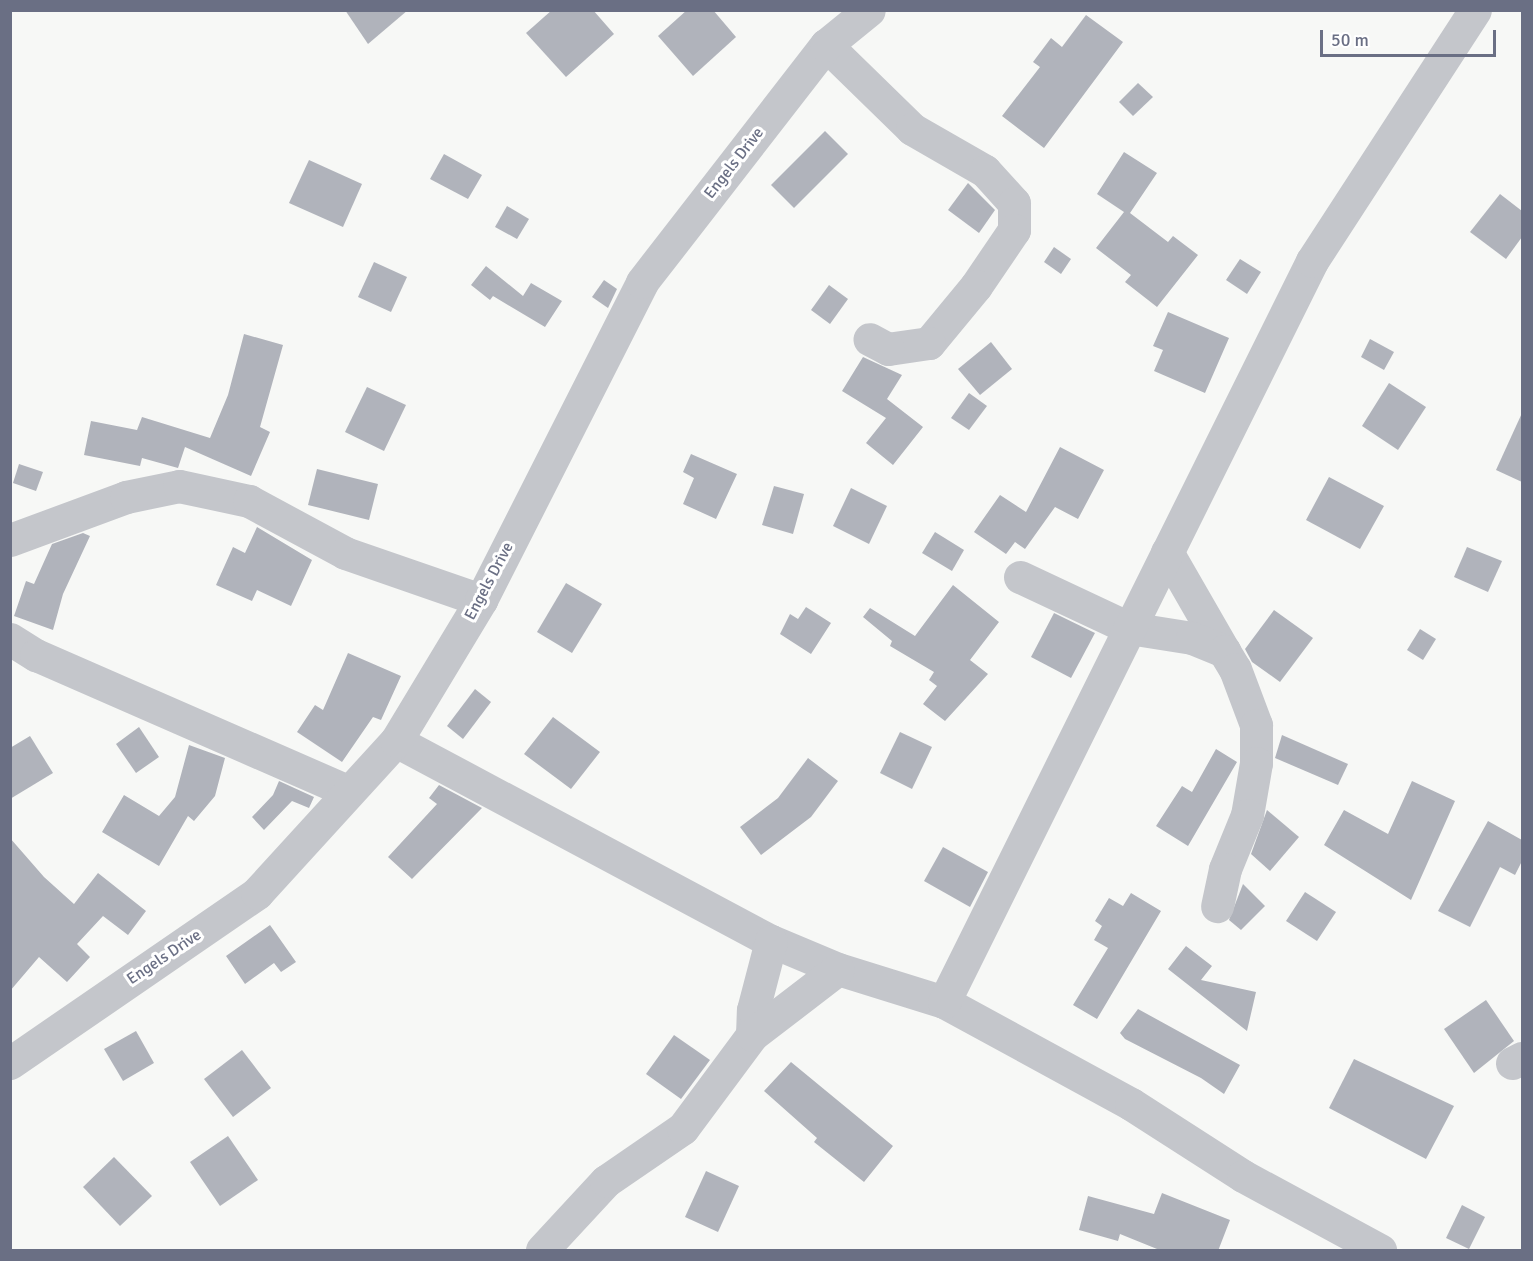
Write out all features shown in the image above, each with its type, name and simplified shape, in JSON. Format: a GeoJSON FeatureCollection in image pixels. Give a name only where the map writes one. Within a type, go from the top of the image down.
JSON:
{"type":"FeatureCollection","features":[{"type":"Feature","properties":{"kind":"street","name":"Engels Drive"},"geometry":{"type":"LineString","coordinates":[[10,1063],[257,893],[396,741],[481,600],[642,282],[826,45],[869,10]]}},
{"type":"Feature","properties":{"kind":"street"},"geometry":{"type":"LineString","coordinates":[[944,1002],[1312,261],[1475,10]]}},
{"type":"Feature","properties":{"kind":"street"},"geometry":{"type":"LineString","coordinates":[[826,45],[912,129],[985,171],[1014,203],[1014,230],[976,286],[929,343],[888,349],[869,339]]}},
{"type":"Feature","properties":{"kind":"street"},"geometry":{"type":"LineString","coordinates":[[10,540],[126,497],[179,486],[249,501],[345,553],[481,600]]}},
{"type":"Feature","properties":{"kind":"street"},"geometry":{"type":"LineString","coordinates":[[1167,552],[1235,669],[1256,725],[1256,763],[1247,815],[1225,869],[1217,906]]}},
{"type":"Feature","properties":{"kind":"street"},"geometry":{"type":"LineString","coordinates":[[1020,577],[1130,628],[1192,638],[1224,651]]}},
{"type":"Feature","properties":{"kind":"street"},"geometry":{"type":"LineString","coordinates":[[10,639],[36,655],[348,791]]}},
{"type":"Feature","properties":{"kind":"street"},"geometry":{"type":"LineString","coordinates":[[396,741],[771,941],[838,969],[944,1002],[1131,1104],[1243,1176],[1380,1251]]}},
{"type":"Feature","properties":{"kind":"street"},"geometry":{"type":"LineString","coordinates":[[752,1035],[753,1010],[771,941]]}},
{"type":"Feature","properties":{"kind":"street"},"geometry":{"type":"LineString","coordinates":[[542,1251],[606,1181],[683,1128],[752,1035],[838,969]]}},
{"type":"Feature","properties":{"kind":"building"},"geometry":{"type":"Polygon","coordinates":[[[345,10],[408,10],[368,44],[345,10]]]}},
{"type":"Feature","properties":{"kind":"building"},"geometry":{"type":"Polygon","coordinates":[[[552,10],[593,10],[614,34],[566,77],[526,33],[552,10]]]}},
{"type":"Feature","properties":{"kind":"building"},"geometry":{"type":"Polygon","coordinates":[[[687,10],[713,10],[736,37],[693,76],[658,36],[687,10]]]}},
{"type":"Feature","properties":{"kind":"building"},"geometry":{"type":"Polygon","coordinates":[[[1086,15],[1123,42],[1044,148],[1002,116],[1040,67],[1033,62],[1051,38],[1062,47],[1086,15]]]}},
{"type":"Feature","properties":{"kind":"building"},"geometry":{"type":"Polygon","coordinates":[[[1138,83],[1153,97],[1133,116],[1119,102],[1138,83]]]}},
{"type":"Feature","properties":{"kind":"building"},"geometry":{"type":"Polygon","coordinates":[[[825,131],[848,154],[794,208],[771,185],[825,131]]]}},
{"type":"Feature","properties":{"kind":"building"},"geometry":{"type":"Polygon","coordinates":[[[1124,152],[1157,173],[1130,213],[1168,242],[1173,236],[1198,255],[1157,307],[1125,282],[1131,275],[1096,248],[1124,212],[1097,194],[1124,152]]]}},
{"type":"Feature","properties":{"kind":"building"},"geometry":{"type":"Polygon","coordinates":[[[444,154],[482,175],[468,199],[430,179],[444,154]]]}},
{"type":"Feature","properties":{"kind":"building"},"geometry":{"type":"Polygon","coordinates":[[[309,160],[362,184],[343,227],[289,203],[309,160]]]}},
{"type":"Feature","properties":{"kind":"building"},"geometry":{"type":"Polygon","coordinates":[[[968,183],[995,210],[979,233],[948,210],[968,183]]]}},
{"type":"Feature","properties":{"kind":"building"},"geometry":{"type":"Polygon","coordinates":[[[1500,194],[1522,211],[1522,237],[1506,259],[1470,232],[1500,194]]]}},
{"type":"Feature","properties":{"kind":"building"},"geometry":{"type":"Polygon","coordinates":[[[507,206],[529,219],[517,239],[495,227],[507,206]]]}},
{"type":"Feature","properties":{"kind":"building"},"geometry":{"type":"Polygon","coordinates":[[[1054,247],[1071,259],[1061,274],[1044,262],[1054,247]]]}},
{"type":"Feature","properties":{"kind":"building"},"geometry":{"type":"Polygon","coordinates":[[[1240,259],[1261,272],[1247,294],[1226,280],[1240,259]]]}},
{"type":"Feature","properties":{"kind":"building"},"geometry":{"type":"Polygon","coordinates":[[[374,262],[407,277],[391,312],[358,297],[374,262]]]}},
{"type":"Feature","properties":{"kind":"building"},"geometry":{"type":"Polygon","coordinates":[[[486,266],[523,296],[531,283],[562,301],[545,327],[493,296],[490,300],[471,285],[486,266]]]}},
{"type":"Feature","properties":{"kind":"building"},"geometry":{"type":"Polygon","coordinates":[[[604,280],[617,289],[608,308],[592,297],[604,280]]]}},
{"type":"Feature","properties":{"kind":"building"},"geometry":{"type":"Polygon","coordinates":[[[829,285],[848,299],[830,324],[811,310],[829,285]]]}},
{"type":"Feature","properties":{"kind":"building"},"geometry":{"type":"Polygon","coordinates":[[[1168,312],[1229,338],[1205,393],[1154,371],[1163,350],[1153,346],[1168,312]]]}},
{"type":"Feature","properties":{"kind":"building"},"geometry":{"type":"Polygon","coordinates":[[[244,334],[283,345],[260,427],[270,432],[251,476],[185,447],[178,468],[142,458],[140,466],[84,455],[91,421],[137,430],[142,417],[210,438],[228,395],[244,334]]]}},
{"type":"Feature","properties":{"kind":"building"},"geometry":{"type":"Polygon","coordinates":[[[1370,339],[1394,352],[1384,370],[1361,357],[1370,339]]]}},
{"type":"Feature","properties":{"kind":"building"},"geometry":{"type":"Polygon","coordinates":[[[991,342],[1012,369],[980,395],[958,369],[991,342]]]}},
{"type":"Feature","properties":{"kind":"building"},"geometry":{"type":"Polygon","coordinates":[[[863,357],[902,375],[887,399],[923,427],[893,465],[866,443],[886,418],[842,391],[863,357]]]}},
{"type":"Feature","properties":{"kind":"building"},"geometry":{"type":"Polygon","coordinates":[[[1389,383],[1426,407],[1398,450],[1362,426],[1389,383]]]}},
{"type":"Feature","properties":{"kind":"building"},"geometry":{"type":"Polygon","coordinates":[[[367,387],[406,405],[384,451],[345,432],[367,387]]]}},
{"type":"Feature","properties":{"kind":"building"},"geometry":{"type":"Polygon","coordinates":[[[969,393],[987,406],[969,430],[951,418],[969,393]]]}},
{"type":"Feature","properties":{"kind":"building"},"geometry":{"type":"Polygon","coordinates":[[[1522,413],[1522,482],[1496,470],[1522,413]]]}},
{"type":"Feature","properties":{"kind":"building"},"geometry":{"type":"Polygon","coordinates":[[[1060,447],[1104,470],[1078,519],[1055,507],[1025,549],[1015,542],[1006,554],[974,532],[1000,495],[1026,512],[1060,447]]]}},
{"type":"Feature","properties":{"kind":"building"},"geometry":{"type":"Polygon","coordinates":[[[691,454],[737,474],[716,519],[683,504],[694,478],[683,472],[691,454]]]}},
{"type":"Feature","properties":{"kind":"building"},"geometry":{"type":"Polygon","coordinates":[[[19,464],[43,472],[36,491],[13,483],[19,464]]]}},
{"type":"Feature","properties":{"kind":"building"},"geometry":{"type":"Polygon","coordinates":[[[317,469],[378,484],[369,520],[308,505],[317,469]]]}},
{"type":"Feature","properties":{"kind":"building"},"geometry":{"type":"Polygon","coordinates":[[[1329,477],[1384,506],[1360,549],[1306,520],[1329,477]]]}},
{"type":"Feature","properties":{"kind":"building"},"geometry":{"type":"Polygon","coordinates":[[[774,486],[804,494],[793,534],[762,525],[774,486]]]}},
{"type":"Feature","properties":{"kind":"building"},"geometry":{"type":"Polygon","coordinates":[[[851,488],[887,506],[869,544],[833,526],[851,488]]]}},
{"type":"Feature","properties":{"kind":"building"},"geometry":{"type":"Polygon","coordinates":[[[257,527],[312,560],[291,606],[257,590],[252,601],[216,585],[233,547],[245,553],[257,527]]]}},
{"type":"Feature","properties":{"kind":"building"},"geometry":{"type":"Polygon","coordinates":[[[935,532],[964,550],[952,571],[922,553],[935,532]]]}},
{"type":"Feature","properties":{"kind":"building"},"geometry":{"type":"Polygon","coordinates":[[[83,533],[90,536],[63,594],[53,630],[14,616],[26,581],[34,584],[52,544],[83,533]]]}},
{"type":"Feature","properties":{"kind":"building"},"geometry":{"type":"Polygon","coordinates":[[[1467,547],[1502,561],[1488,592],[1454,577],[1467,547]]]}},
{"type":"Feature","properties":{"kind":"building"},"geometry":{"type":"Polygon","coordinates":[[[566,583],[602,604],[572,653],[537,632],[566,583]]]}},
{"type":"Feature","properties":{"kind":"building"},"geometry":{"type":"Polygon","coordinates":[[[953,585],[999,622],[970,660],[988,674],[945,721],[923,704],[937,686],[929,680],[934,672],[890,646],[892,641],[863,617],[870,608],[915,636],[953,585]]]}},
{"type":"Feature","properties":{"kind":"building"},"geometry":{"type":"Polygon","coordinates":[[[806,607],[831,623],[811,654],[780,634],[790,614],[798,619],[806,607]]]}},
{"type":"Feature","properties":{"kind":"building"},"geometry":{"type":"Polygon","coordinates":[[[1274,610],[1313,638],[1280,682],[1252,662],[1245,649],[1274,610]]]}},
{"type":"Feature","properties":{"kind":"building"},"geometry":{"type":"Polygon","coordinates":[[[1054,613],[1095,633],[1071,678],[1031,657],[1054,613]]]}},
{"type":"Feature","properties":{"kind":"building"},"geometry":{"type":"Polygon","coordinates":[[[1420,629],[1436,639],[1423,660],[1407,650],[1420,629]]]}},
{"type":"Feature","properties":{"kind":"building"},"geometry":{"type":"Polygon","coordinates":[[[348,653],[401,676],[381,720],[373,717],[342,762],[297,732],[315,705],[323,710],[348,653]]]}},
{"type":"Feature","properties":{"kind":"building"},"geometry":{"type":"Polygon","coordinates":[[[475,689],[491,702],[463,739],[447,726],[475,689]]]}},
{"type":"Feature","properties":{"kind":"building"},"geometry":{"type":"Polygon","coordinates":[[[553,717],[600,752],[571,789],[524,754],[553,717]]]}},
{"type":"Feature","properties":{"kind":"building"},"geometry":{"type":"Polygon","coordinates":[[[139,727],[159,757],[136,773],[116,744],[139,727]]]}},
{"type":"Feature","properties":{"kind":"building"},"geometry":{"type":"Polygon","coordinates":[[[900,732],[932,747],[912,789],[880,773],[900,732]]]}},
{"type":"Feature","properties":{"kind":"building"},"geometry":{"type":"Polygon","coordinates":[[[1282,735],[1348,764],[1338,785],[1275,758],[1282,735]]]}},
{"type":"Feature","properties":{"kind":"building"},"geometry":{"type":"Polygon","coordinates":[[[30,736],[53,773],[10,799],[10,748],[30,736]]]}},
{"type":"Feature","properties":{"kind":"building"},"geometry":{"type":"Polygon","coordinates":[[[189,745],[225,758],[215,796],[194,821],[188,816],[159,866],[102,832],[124,795],[159,816],[175,797],[189,745]]]}},
{"type":"Feature","properties":{"kind":"building"},"geometry":{"type":"Polygon","coordinates":[[[1216,749],[1237,762],[1188,846],[1156,826],[1182,786],[1192,792],[1216,749]]]}},
{"type":"Feature","properties":{"kind":"building"},"geometry":{"type":"Polygon","coordinates":[[[808,758],[838,781],[811,817],[761,855],[740,827],[778,798],[808,758]]]}},
{"type":"Feature","properties":{"kind":"building"},"geometry":{"type":"Polygon","coordinates":[[[279,781],[314,797],[309,808],[292,801],[264,830],[252,817],[273,795],[279,781]]]}},
{"type":"Feature","properties":{"kind":"building"},"geometry":{"type":"Polygon","coordinates":[[[1412,781],[1455,801],[1411,900],[1324,845],[1344,810],[1388,834],[1412,781]]]}},
{"type":"Feature","properties":{"kind":"building"},"geometry":{"type":"Polygon","coordinates":[[[439,785],[482,808],[412,879],[388,857],[437,804],[429,798],[439,785]]]}},
{"type":"Feature","properties":{"kind":"building"},"geometry":{"type":"Polygon","coordinates":[[[1267,810],[1299,837],[1270,871],[1251,854],[1267,810]]]}},
{"type":"Feature","properties":{"kind":"building"},"geometry":{"type":"Polygon","coordinates":[[[1488,821],[1522,840],[1522,861],[1515,875],[1500,867],[1470,927],[1438,911],[1488,821]]]}},
{"type":"Feature","properties":{"kind":"building"},"geometry":{"type":"Polygon","coordinates":[[[10,838],[44,877],[74,904],[98,873],[146,911],[128,935],[103,916],[77,944],[90,957],[67,982],[39,957],[10,991],[10,838]]]}},
{"type":"Feature","properties":{"kind":"building"},"geometry":{"type":"Polygon","coordinates":[[[943,847],[988,872],[970,907],[924,881],[943,847]]]}},
{"type":"Feature","properties":{"kind":"building"},"geometry":{"type":"Polygon","coordinates":[[[1243,884],[1265,906],[1241,930],[1229,920],[1243,884]]]}},
{"type":"Feature","properties":{"kind":"building"},"geometry":{"type":"Polygon","coordinates":[[[1305,892],[1336,912],[1317,941],[1286,921],[1305,892]]]}},
{"type":"Feature","properties":{"kind":"building"},"geometry":{"type":"Polygon","coordinates":[[[1131,893],[1161,911],[1097,1019],[1073,1005],[1108,948],[1094,940],[1102,926],[1095,921],[1109,898],[1123,906],[1131,893]]]}},
{"type":"Feature","properties":{"kind":"building"},"geometry":{"type":"Polygon","coordinates":[[[270,925],[296,962],[281,972],[274,963],[245,984],[226,956],[270,925]]]}},
{"type":"Feature","properties":{"kind":"building"},"geometry":{"type":"Polygon","coordinates":[[[1186,946],[1212,966],[1201,980],[1256,992],[1247,1031],[1168,969],[1186,946]]]}},
{"type":"Feature","properties":{"kind":"building"},"geometry":{"type":"Polygon","coordinates":[[[1486,1000],[1514,1041],[1474,1073],[1444,1029],[1486,1000]]]}},
{"type":"Feature","properties":{"kind":"building"},"geometry":{"type":"Polygon","coordinates":[[[1138,1009],[1240,1065],[1224,1094],[1201,1078],[1125,1039],[1120,1033],[1138,1009]]]}},
{"type":"Feature","properties":{"kind":"building"},"geometry":{"type":"Polygon","coordinates":[[[136,1031],[154,1063],[123,1081],[104,1049],[136,1031]]]}},
{"type":"Feature","properties":{"kind":"building"},"geometry":{"type":"Polygon","coordinates":[[[674,1035],[710,1060],[681,1099],[646,1074],[674,1035]]]}},
{"type":"Feature","properties":{"kind":"building"},"geometry":{"type":"Polygon","coordinates":[[[242,1050],[271,1088],[233,1117],[204,1079],[242,1050]]]}},
{"type":"Feature","properties":{"kind":"building"},"geometry":{"type":"Polygon","coordinates":[[[1354,1059],[1454,1106],[1426,1159],[1329,1108],[1354,1059]]]}},
{"type":"Feature","properties":{"kind":"building"},"geometry":{"type":"Polygon","coordinates":[[[791,1062],[893,1146],[864,1182],[814,1142],[817,1138],[764,1091],[791,1062]]]}},
{"type":"Feature","properties":{"kind":"building"},"geometry":{"type":"Polygon","coordinates":[[[228,1136],[258,1180],[220,1206],[190,1162],[228,1136]]]}},
{"type":"Feature","properties":{"kind":"building"},"geometry":{"type":"Polygon","coordinates":[[[114,1157],[152,1196],[120,1226],[83,1187],[114,1157]]]}},
{"type":"Feature","properties":{"kind":"building"},"geometry":{"type":"Polygon","coordinates":[[[706,1171],[739,1186],[718,1232],[685,1217],[706,1171]]]}},
{"type":"Feature","properties":{"kind":"building"},"geometry":{"type":"Polygon","coordinates":[[[1162,1193],[1230,1220],[1218,1251],[1162,1251],[1120,1234],[1118,1241],[1079,1230],[1088,1196],[1154,1214],[1162,1193]]]}},
{"type":"Feature","properties":{"kind":"building"},"geometry":{"type":"Polygon","coordinates":[[[1462,1205],[1485,1217],[1469,1249],[1446,1238],[1462,1205]]]}}]}
